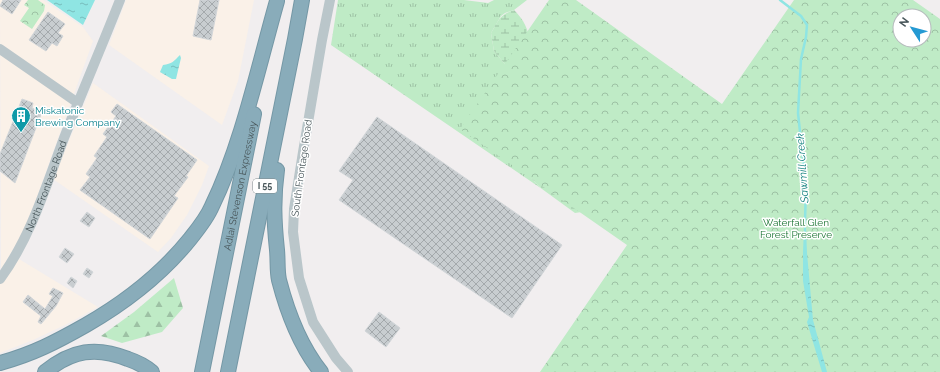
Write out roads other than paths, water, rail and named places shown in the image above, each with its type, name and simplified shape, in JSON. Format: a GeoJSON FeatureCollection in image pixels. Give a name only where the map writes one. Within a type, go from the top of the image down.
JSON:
{"type":"FeatureCollection","features":[{"type":"Feature","properties":{"kind":"highway","name":"I 55"},"geometry":{"type":"LineString","coordinates":[[228,372],[302,0]]}},
{"type":"Feature","properties":{"kind":"highway"},"geometry":{"type":"LineString","coordinates":[[0,363],[24,356],[66,337],[99,318],[140,290],[159,274],[197,229],[212,208],[227,172],[242,127],[277,1]]}},
{"type":"Feature","properties":{"kind":"highway","name":"Adlai Stevenson Expressway"},"geometry":{"type":"LineString","coordinates":[[202,372],[277,1]]}},
{"type":"Feature","properties":{"kind":"highway"},"geometry":{"type":"LineString","coordinates":[[295,39],[275,189],[274,217],[279,279],[285,300],[304,345],[321,372]]}},
{"type":"Feature","properties":{"kind":"highway"},"geometry":{"type":"LineString","coordinates":[[45,372],[66,358],[77,354],[98,351],[120,356],[147,367],[152,372]]}},
{"type":"Feature","properties":{"kind":"street","name":"North Frontage Road"},"geometry":{"type":"LineString","coordinates":[[0,279],[12,263],[26,238],[78,103],[120,0]]}},
{"type":"Feature","properties":{"kind":"street","name":"South Frontage Road"},"geometry":{"type":"LineString","coordinates":[[330,0],[297,188],[293,232],[299,278],[313,322],[336,358],[348,372]]}},
{"type":"Feature","properties":{"kind":"street"},"geometry":{"type":"LineString","coordinates":[[0,49],[78,103]]}},
{"type":"Feature","properties":{"kind":"water"},"geometry":{"type":"Polygon","coordinates":[[[47,0],[95,0],[83,25],[47,0]]]}},
{"type":"Feature","properties":{"kind":"water"},"geometry":{"type":"Polygon","coordinates":[[[180,55],[181,58],[176,79],[172,79],[160,72],[163,65],[171,63],[180,55]]]}},
{"type":"Feature","properties":{"kind":"water"},"geometry":{"type":"Polygon","coordinates":[[[805,201],[807,253],[813,320],[827,372],[822,372],[807,322],[809,317],[803,281],[805,201]]]}},
{"type":"Feature","properties":{"kind":"waterway","name":"Sawmill Creek"},"geometry":{"type":"LineString","coordinates":[[780,0],[801,16],[807,25],[801,59],[798,113],[806,188],[805,221]]}},
{"type":"Feature","properties":{"kind":"place","name":"Miskatonic Brewing Company"},"geometry":{"type":"Point","coordinates":[21,133]}},
{"type":"Feature","properties":{"kind":"park label","name":"Waterfall Glen Forest Preserve"},"geometry":{"type":"Point","coordinates":[796,228]}}]}
